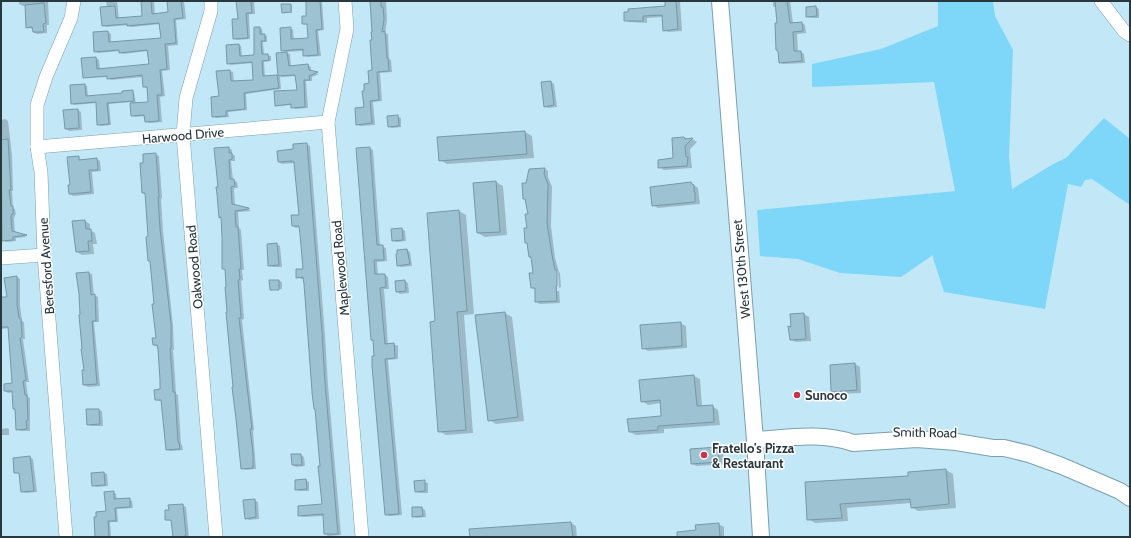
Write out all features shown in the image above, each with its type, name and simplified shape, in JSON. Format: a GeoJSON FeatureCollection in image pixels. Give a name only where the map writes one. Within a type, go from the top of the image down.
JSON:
{"type":"FeatureCollection","features":[{"type":"Feature","properties":{"kind":"main road","name":"West 130th Street"},"geometry":{"type":"LineString","coordinates":[[720,1],[755,440],[761,537]]}},
{"type":"Feature","properties":{"kind":"main road","name":"Smith Road"},"geometry":{"type":"LineString","coordinates":[[755,440],[824,437],[853,443],[917,439],[1004,448],[1029,454],[1062,466],[1120,491],[1130,498]]}},
{"type":"Feature","properties":{"kind":"street","name":"Beresford Avenue"},"geometry":{"type":"LineString","coordinates":[[66,537],[44,255],[41,172],[37,147],[37,105],[46,77],[71,18],[74,1]]}},
{"type":"Feature","properties":{"kind":"street","name":"Oakwood Road"},"geometry":{"type":"LineString","coordinates":[[211,1],[211,11],[186,98],[183,135],[216,537]]}},
{"type":"Feature","properties":{"kind":"street","name":"Maplewood Road"},"geometry":{"type":"LineString","coordinates":[[345,1],[347,29],[328,122],[362,537]]}},
{"type":"Feature","properties":{"kind":"street"},"geometry":{"type":"LineString","coordinates":[[1101,1],[1124,31],[1130,35]]}},
{"type":"Feature","properties":{"kind":"street","name":"Harwood Drive"},"geometry":{"type":"LineString","coordinates":[[37,147],[328,122]]}},
{"type":"Feature","properties":{"kind":"street"},"geometry":{"type":"LineString","coordinates":[[1,258],[44,255]]}},
{"type":"Feature","properties":{"kind":"shaded area"},"geometry":{"type":"Polygon","coordinates":[[[938,1],[993,1],[995,16],[1013,50],[1009,157],[1012,189],[1066,158],[1104,118],[1130,139],[1130,205],[1092,179],[1085,180],[1081,187],[1068,184],[1045,309],[944,292],[933,255],[901,277],[840,273],[798,259],[760,256],[757,210],[955,191],[934,82],[812,87],[812,64],[881,49],[938,26],[938,1]]]}},
{"type":"Feature","properties":{"kind":"building"},"geometry":{"type":"Polygon","coordinates":[[[141,1],[151,1],[152,14],[168,12],[167,1],[181,1],[183,18],[174,19],[176,43],[165,44],[167,69],[160,70],[162,95],[157,95],[159,121],[145,122],[144,115],[131,116],[130,103],[148,102],[147,87],[143,87],[142,75],[107,79],[107,76],[83,78],[81,58],[96,57],[97,69],[149,64],[147,50],[119,53],[119,50],[94,52],[93,32],[108,31],[109,42],[161,38],[159,23],[127,26],[127,24],[102,26],[100,7],[115,6],[116,18],[142,16],[141,1]]]}},
{"type":"Feature","properties":{"kind":"building"},"geometry":{"type":"Polygon","coordinates":[[[236,1],[251,1],[252,13],[246,13],[248,38],[233,39],[232,19],[238,19],[236,1]]]}},
{"type":"Feature","properties":{"kind":"building"},"geometry":{"type":"Polygon","coordinates":[[[306,1],[320,1],[322,29],[316,30],[318,55],[303,56],[303,49],[281,51],[280,28],[291,27],[291,39],[308,38],[307,24],[302,24],[302,16],[306,16],[306,1]]]}},
{"type":"Feature","properties":{"kind":"building"},"geometry":{"type":"Polygon","coordinates":[[[370,1],[381,1],[381,7],[383,7],[384,19],[382,32],[385,31],[389,71],[377,72],[379,100],[370,101],[372,123],[356,125],[355,108],[364,107],[362,91],[364,91],[364,84],[369,83],[368,71],[372,70],[370,1]]]}},
{"type":"Feature","properties":{"kind":"building"},"geometry":{"type":"Polygon","coordinates":[[[665,1],[676,1],[678,29],[663,31],[662,15],[643,16],[643,21],[624,21],[624,12],[628,12],[628,9],[665,6],[665,1]]]}},
{"type":"Feature","properties":{"kind":"building"},"geometry":{"type":"Polygon","coordinates":[[[775,1],[787,1],[790,23],[802,22],[803,31],[793,32],[794,51],[801,51],[802,61],[779,63],[778,51],[776,50],[775,23],[777,23],[775,1]]]}},
{"type":"Feature","properties":{"kind":"building"},"geometry":{"type":"Polygon","coordinates":[[[44,3],[46,23],[43,24],[44,32],[33,32],[32,27],[26,28],[25,5],[44,3]]]}},
{"type":"Feature","properties":{"kind":"building"},"geometry":{"type":"Polygon","coordinates":[[[281,4],[291,4],[291,12],[282,13],[281,4]]]}},
{"type":"Feature","properties":{"kind":"building"},"geometry":{"type":"Polygon","coordinates":[[[816,6],[817,16],[806,17],[806,7],[816,6]]]}},
{"type":"Feature","properties":{"kind":"building"},"geometry":{"type":"Polygon","coordinates":[[[254,27],[260,27],[260,34],[265,34],[265,41],[261,41],[262,54],[268,54],[269,60],[262,61],[263,76],[277,75],[279,88],[244,93],[245,109],[226,111],[226,116],[212,117],[211,97],[219,96],[216,71],[230,70],[231,81],[253,80],[252,62],[227,64],[226,45],[239,44],[240,56],[254,55],[254,27]]]}},
{"type":"Feature","properties":{"kind":"building"},"geometry":{"type":"Polygon","coordinates":[[[287,52],[289,66],[308,64],[309,70],[318,72],[309,76],[310,80],[304,80],[305,107],[291,108],[291,104],[275,106],[274,91],[297,90],[295,75],[278,76],[276,53],[287,52]]]}},
{"type":"Feature","properties":{"kind":"building"},"geometry":{"type":"Polygon","coordinates":[[[551,81],[554,105],[544,107],[541,82],[551,81]]]}},
{"type":"Feature","properties":{"kind":"building"},"geometry":{"type":"Polygon","coordinates":[[[85,84],[86,96],[122,93],[122,91],[133,90],[134,101],[107,103],[109,124],[97,125],[96,102],[71,104],[70,85],[85,84]]]}},
{"type":"Feature","properties":{"kind":"building"},"geometry":{"type":"Polygon","coordinates":[[[78,109],[79,128],[65,129],[63,110],[78,109]]]}},
{"type":"Feature","properties":{"kind":"building"},"geometry":{"type":"Polygon","coordinates":[[[398,115],[399,126],[388,127],[387,116],[398,115]]]}},
{"type":"Feature","properties":{"kind":"building"},"geometry":{"type":"Polygon","coordinates":[[[525,131],[527,154],[439,161],[437,137],[525,131]]]}},
{"type":"Feature","properties":{"kind":"building"},"geometry":{"type":"Polygon","coordinates":[[[684,137],[685,139],[693,138],[685,146],[686,157],[688,157],[687,166],[658,168],[658,160],[673,158],[672,138],[684,137]]]}},
{"type":"Feature","properties":{"kind":"building"},"geometry":{"type":"Polygon","coordinates":[[[8,139],[11,190],[9,190],[11,206],[13,206],[13,214],[11,216],[12,231],[27,235],[13,237],[13,240],[2,241],[1,140],[8,139]]]}},
{"type":"Feature","properties":{"kind":"building"},"geometry":{"type":"Polygon","coordinates":[[[307,143],[338,534],[324,534],[323,514],[298,516],[298,506],[322,504],[318,466],[320,466],[315,409],[312,393],[304,284],[303,277],[296,278],[296,269],[303,269],[299,226],[292,226],[291,215],[299,215],[294,163],[293,161],[278,162],[277,151],[293,149],[293,144],[307,143]]]}},
{"type":"Feature","properties":{"kind":"building"},"geometry":{"type":"Polygon","coordinates":[[[229,147],[229,153],[232,153],[232,159],[229,160],[230,179],[234,179],[235,186],[231,187],[232,204],[249,208],[235,211],[236,227],[238,227],[241,269],[239,269],[240,279],[238,280],[241,318],[239,318],[252,429],[250,429],[253,453],[253,468],[241,469],[226,312],[225,269],[222,269],[221,217],[219,218],[216,187],[218,187],[214,148],[229,147]]]}},
{"type":"Feature","properties":{"kind":"building"},"geometry":{"type":"Polygon","coordinates":[[[370,147],[377,245],[383,245],[384,260],[374,260],[375,274],[385,274],[386,287],[380,288],[385,344],[394,343],[395,358],[385,359],[399,514],[385,515],[372,366],[372,356],[374,356],[373,340],[371,340],[356,148],[370,147]]]}},
{"type":"Feature","properties":{"kind":"building"},"geometry":{"type":"Polygon","coordinates":[[[156,153],[160,229],[171,324],[170,348],[173,392],[175,392],[178,442],[180,449],[166,450],[161,400],[155,400],[154,390],[160,389],[160,380],[158,349],[157,345],[153,345],[152,338],[156,338],[152,304],[154,304],[146,237],[148,236],[145,193],[142,193],[140,163],[143,163],[143,154],[156,153]]]}},
{"type":"Feature","properties":{"kind":"building"},"geometry":{"type":"Polygon","coordinates":[[[79,156],[79,160],[97,158],[98,170],[89,170],[91,192],[69,194],[68,185],[70,185],[67,157],[79,156]]]}},
{"type":"Feature","properties":{"kind":"building"},"geometry":{"type":"Polygon","coordinates":[[[545,168],[544,174],[548,184],[547,223],[555,270],[557,270],[557,301],[535,302],[535,288],[531,288],[529,273],[533,273],[531,257],[529,257],[527,243],[525,243],[524,228],[527,228],[525,214],[528,214],[525,199],[523,199],[522,183],[526,183],[529,169],[545,168]]]}},
{"type":"Feature","properties":{"kind":"building"},"geometry":{"type":"Polygon","coordinates":[[[496,181],[500,232],[477,233],[473,183],[496,181]]]}},
{"type":"Feature","properties":{"kind":"building"},"geometry":{"type":"Polygon","coordinates":[[[691,182],[694,185],[695,202],[652,206],[650,187],[691,182]]]}},
{"type":"Feature","properties":{"kind":"building"},"geometry":{"type":"Polygon","coordinates":[[[459,210],[467,311],[457,312],[466,430],[438,432],[430,322],[435,321],[427,213],[459,210]]]}},
{"type":"Feature","properties":{"kind":"building"},"geometry":{"type":"Polygon","coordinates":[[[85,220],[86,229],[91,229],[92,241],[88,241],[89,251],[76,252],[72,221],[85,220]]]}},
{"type":"Feature","properties":{"kind":"building"},"geometry":{"type":"Polygon","coordinates":[[[402,228],[403,240],[392,241],[391,229],[402,228]]]}},
{"type":"Feature","properties":{"kind":"building"},"geometry":{"type":"Polygon","coordinates":[[[277,243],[279,265],[268,266],[267,244],[277,243]]]}},
{"type":"Feature","properties":{"kind":"building"},"geometry":{"type":"Polygon","coordinates":[[[407,249],[410,264],[397,266],[397,250],[407,249]]]}},
{"type":"Feature","properties":{"kind":"building"},"geometry":{"type":"Polygon","coordinates":[[[89,272],[91,295],[95,294],[96,321],[92,321],[97,384],[83,385],[82,370],[84,370],[81,349],[79,294],[76,273],[89,272]]]}},
{"type":"Feature","properties":{"kind":"building"},"geometry":{"type":"Polygon","coordinates":[[[17,276],[17,304],[19,318],[21,319],[22,337],[20,338],[26,380],[23,381],[25,395],[27,395],[28,420],[26,421],[27,429],[16,430],[12,391],[4,391],[4,384],[12,383],[8,327],[1,327],[1,297],[7,297],[4,278],[17,276]]]}},
{"type":"Feature","properties":{"kind":"building"},"geometry":{"type":"Polygon","coordinates":[[[269,280],[279,280],[279,290],[270,290],[269,280]]]}},
{"type":"Feature","properties":{"kind":"building"},"geometry":{"type":"Polygon","coordinates":[[[405,280],[406,291],[396,292],[395,281],[405,280]]]}},
{"type":"Feature","properties":{"kind":"building"},"geometry":{"type":"Polygon","coordinates":[[[505,312],[518,417],[488,421],[475,315],[505,312]]]}},
{"type":"Feature","properties":{"kind":"building"},"geometry":{"type":"Polygon","coordinates":[[[804,313],[806,339],[790,340],[788,326],[791,327],[790,314],[804,313]]]}},
{"type":"Feature","properties":{"kind":"building"},"geometry":{"type":"Polygon","coordinates":[[[681,322],[682,346],[642,349],[640,325],[681,322]]]}},
{"type":"Feature","properties":{"kind":"building"},"geometry":{"type":"Polygon","coordinates":[[[855,363],[857,390],[831,392],[830,365],[855,363]]]}},
{"type":"Feature","properties":{"kind":"building"},"geometry":{"type":"Polygon","coordinates":[[[694,375],[697,406],[713,405],[714,422],[658,426],[658,430],[629,432],[627,419],[661,416],[660,400],[641,402],[639,380],[694,375]]]}},
{"type":"Feature","properties":{"kind":"building"},"geometry":{"type":"Polygon","coordinates":[[[86,409],[99,409],[100,424],[87,425],[86,409]]]}},
{"type":"Feature","properties":{"kind":"building","name":"Fratello's Pizza & Restaurant"},"geometry":{"type":"Polygon","coordinates":[[[718,447],[719,462],[691,464],[690,449],[718,447]]]}},
{"type":"Feature","properties":{"kind":"building"},"geometry":{"type":"Polygon","coordinates":[[[291,454],[301,454],[302,465],[292,465],[291,454]]]}},
{"type":"Feature","properties":{"kind":"building"},"geometry":{"type":"Polygon","coordinates":[[[30,456],[34,491],[21,492],[19,473],[14,473],[13,458],[30,456]]]}},
{"type":"Feature","properties":{"kind":"building"},"geometry":{"type":"Polygon","coordinates":[[[946,469],[949,504],[911,508],[910,499],[840,504],[842,518],[807,520],[805,482],[908,476],[908,472],[946,469]]]}},
{"type":"Feature","properties":{"kind":"building"},"geometry":{"type":"Polygon","coordinates":[[[104,472],[105,485],[92,486],[91,473],[104,472]]]}},
{"type":"Feature","properties":{"kind":"building"},"geometry":{"type":"Polygon","coordinates":[[[306,479],[307,489],[295,490],[295,480],[306,479]]]}},
{"type":"Feature","properties":{"kind":"building"},"geometry":{"type":"Polygon","coordinates":[[[425,480],[425,491],[415,492],[414,481],[425,480]]]}},
{"type":"Feature","properties":{"kind":"building"},"geometry":{"type":"Polygon","coordinates":[[[114,491],[114,499],[130,498],[130,507],[115,508],[116,521],[108,521],[109,537],[95,537],[94,517],[96,517],[96,512],[106,511],[104,492],[114,491]]]}},
{"type":"Feature","properties":{"kind":"building"},"geometry":{"type":"Polygon","coordinates":[[[255,499],[256,517],[245,519],[243,500],[255,499]]]}},
{"type":"Feature","properties":{"kind":"building"},"geometry":{"type":"Polygon","coordinates":[[[183,504],[186,535],[185,537],[173,537],[171,520],[165,520],[165,510],[169,510],[168,505],[183,504]]]}},
{"type":"Feature","properties":{"kind":"building"},"geometry":{"type":"Polygon","coordinates":[[[412,507],[422,507],[423,516],[412,517],[412,507]]]}},
{"type":"Feature","properties":{"kind":"building"},"geometry":{"type":"Polygon","coordinates":[[[571,522],[573,537],[470,537],[469,529],[571,522]]]}},
{"type":"Feature","properties":{"kind":"building"},"geometry":{"type":"Polygon","coordinates":[[[719,523],[720,537],[677,537],[677,532],[696,530],[695,525],[719,523]]]}},
{"type":"Feature","properties":{"kind":"place","name":"Sunoco"},"geometry":{"type":"Point","coordinates":[797,395]}},
{"type":"Feature","properties":{"kind":"place","name":"Fratello's Pizza & Restaurant"},"geometry":{"type":"Point","coordinates":[704,455]}}]}
